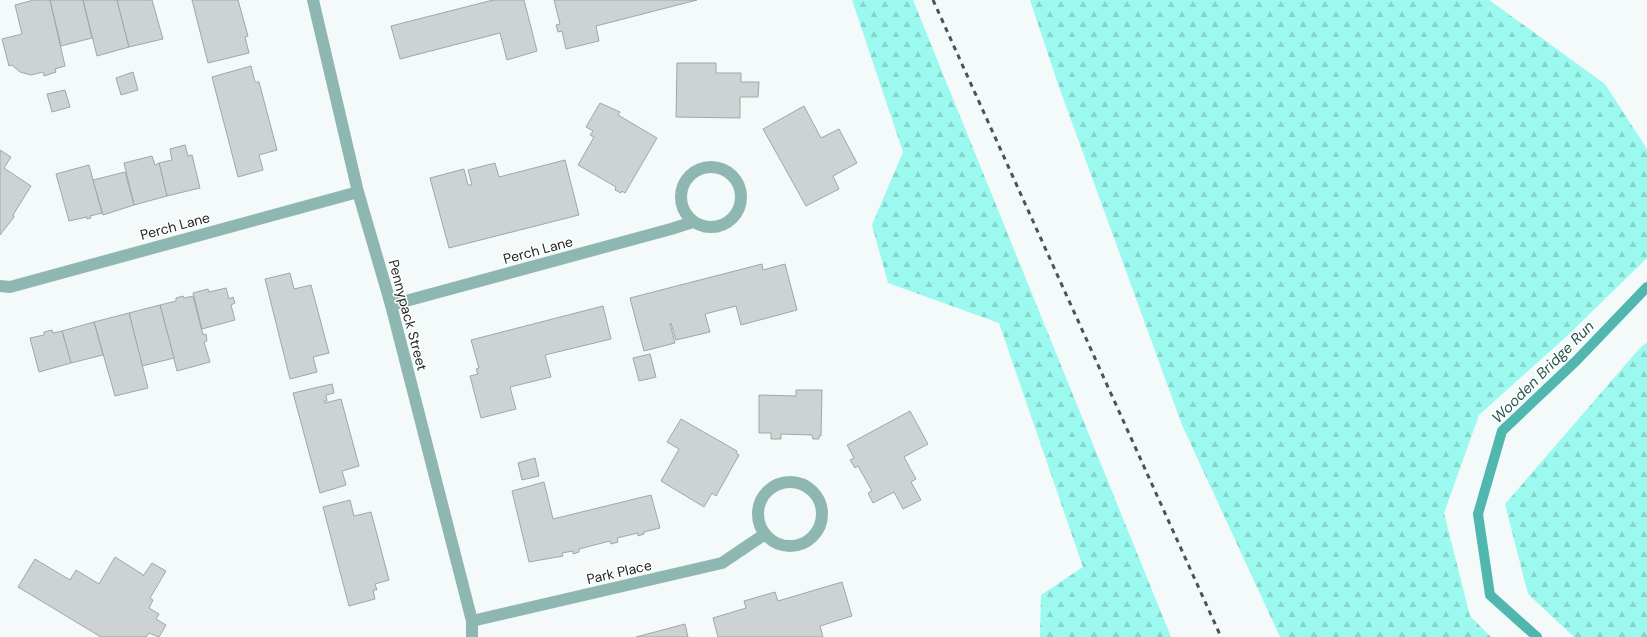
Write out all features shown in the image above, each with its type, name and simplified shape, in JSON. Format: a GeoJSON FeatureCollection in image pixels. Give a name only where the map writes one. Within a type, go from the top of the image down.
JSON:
{"type":"FeatureCollection","features":[{"type":"Feature","properties":{"kind":"street","name":"Pennypack Street"},"geometry":{"type":"LineString","coordinates":[[313,0],[358,192],[391,305],[472,621],[472,637]]}},
{"type":"Feature","properties":{"kind":"street"},"geometry":{"type":"LineString","coordinates":[[707,167],[719,168],[730,173],[738,182],[742,193],[741,205],[736,216],[727,224],[715,228],[704,227],[693,222],[685,213],[681,201],[682,190],[687,179],[696,171],[707,167]]}},
{"type":"Feature","properties":{"kind":"street","name":"Perch Lane"},"geometry":{"type":"LineString","coordinates":[[0,286],[10,287],[358,192]]}},
{"type":"Feature","properties":{"kind":"street","name":"Perch Lane"},"geometry":{"type":"LineString","coordinates":[[391,305],[693,222]]}},
{"type":"Feature","properties":{"kind":"street"},"geometry":{"type":"LineString","coordinates":[[793,481],[805,485],[815,493],[821,504],[822,517],[819,529],[810,539],[799,544],[787,546],[775,542],[765,534],[759,523],[758,510],[762,498],[769,489],[781,482],[793,481]]}},
{"type":"Feature","properties":{"kind":"street","name":"Park Place"},"geometry":{"type":"LineString","coordinates":[[472,621],[722,563],[765,534]]}},
{"type":"Feature","properties":{"kind":"green space"},"geometry":{"type":"Polygon","coordinates":[[[852,0],[913,0],[1171,637],[1040,637],[1041,595],[1083,567],[999,323],[888,283],[872,225],[903,152],[852,0]]]}},
{"type":"Feature","properties":{"kind":"green space"},"geometry":{"type":"Polygon","coordinates":[[[1030,0],[1489,0],[1605,84],[1647,149],[1647,258],[1566,337],[1479,415],[1444,513],[1470,616],[1491,637],[1280,637],[1182,425],[1058,84],[1030,0]]]}},
{"type":"Feature","properties":{"kind":"green space"},"geometry":{"type":"Polygon","coordinates":[[[1647,342],[1647,637],[1574,637],[1528,594],[1505,504],[1639,349],[1647,342]]]}},
{"type":"Feature","properties":{"kind":"building"},"geometry":{"type":"Polygon","coordinates":[[[34,0],[50,0],[65,66],[55,69],[56,72],[44,76],[43,72],[31,75],[20,72],[12,65],[9,66],[2,39],[22,34],[15,5],[34,0]]]}},
{"type":"Feature","properties":{"kind":"building"},"geometry":{"type":"Polygon","coordinates":[[[50,0],[83,0],[92,38],[61,46],[50,0]]]}},
{"type":"Feature","properties":{"kind":"building"},"geometry":{"type":"Polygon","coordinates":[[[83,0],[117,0],[129,47],[97,56],[83,0]]]}},
{"type":"Feature","properties":{"kind":"building"},"geometry":{"type":"Polygon","coordinates":[[[117,0],[152,0],[163,39],[129,47],[117,0]]]}},
{"type":"Feature","properties":{"kind":"building"},"geometry":{"type":"Polygon","coordinates":[[[192,0],[238,0],[248,36],[245,37],[249,53],[208,63],[192,0]]]}},
{"type":"Feature","properties":{"kind":"building"},"geometry":{"type":"Polygon","coordinates":[[[493,0],[524,0],[537,51],[507,60],[500,33],[400,59],[391,26],[493,0]]]}},
{"type":"Feature","properties":{"kind":"building"},"geometry":{"type":"Polygon","coordinates":[[[554,0],[697,0],[596,26],[599,41],[566,49],[562,31],[558,32],[556,25],[560,24],[554,0]]]}},
{"type":"Feature","properties":{"kind":"building"},"geometry":{"type":"Polygon","coordinates":[[[677,63],[716,63],[716,73],[741,73],[741,82],[759,82],[758,97],[740,97],[740,118],[676,117],[677,63]]]}},
{"type":"Feature","properties":{"kind":"building"},"geometry":{"type":"Polygon","coordinates":[[[251,66],[255,82],[259,82],[277,150],[259,155],[263,170],[238,177],[212,77],[251,66]]]}},
{"type":"Feature","properties":{"kind":"building"},"geometry":{"type":"Polygon","coordinates":[[[133,72],[138,90],[121,95],[116,78],[133,72]]]}},
{"type":"Feature","properties":{"kind":"building"},"geometry":{"type":"Polygon","coordinates":[[[65,90],[70,107],[52,112],[47,94],[65,90]]]}},
{"type":"Feature","properties":{"kind":"building"},"geometry":{"type":"Polygon","coordinates":[[[600,103],[620,112],[618,115],[657,138],[625,193],[615,190],[616,187],[578,165],[594,137],[590,135],[593,131],[586,127],[600,103]]]}},
{"type":"Feature","properties":{"kind":"building"},"geometry":{"type":"Polygon","coordinates":[[[804,106],[821,138],[839,129],[857,163],[833,176],[839,189],[806,206],[763,129],[804,106]]]}},
{"type":"Feature","properties":{"kind":"building"},"geometry":{"type":"Polygon","coordinates":[[[185,145],[188,156],[192,155],[200,188],[167,196],[159,163],[172,160],[170,149],[185,145]]]}},
{"type":"Feature","properties":{"kind":"building"},"geometry":{"type":"Polygon","coordinates":[[[0,150],[11,157],[4,168],[31,186],[13,215],[14,217],[0,235],[0,150]]]}},
{"type":"Feature","properties":{"kind":"building"},"geometry":{"type":"Polygon","coordinates":[[[152,156],[155,165],[159,163],[167,196],[134,205],[124,163],[152,156]]]}},
{"type":"Feature","properties":{"kind":"building"},"geometry":{"type":"Polygon","coordinates":[[[565,160],[579,215],[449,248],[430,178],[464,169],[468,185],[472,185],[468,170],[495,163],[499,177],[565,160]]]}},
{"type":"Feature","properties":{"kind":"building"},"geometry":{"type":"Polygon","coordinates":[[[89,165],[102,213],[90,216],[91,218],[87,219],[87,217],[69,221],[56,174],[89,165]]]}},
{"type":"Feature","properties":{"kind":"building"},"geometry":{"type":"Polygon","coordinates":[[[125,172],[134,205],[103,215],[93,180],[125,172]]]}},
{"type":"Feature","properties":{"kind":"building"},"geometry":{"type":"Polygon","coordinates":[[[762,264],[763,270],[785,264],[797,310],[741,325],[736,306],[705,314],[710,332],[676,340],[671,323],[675,343],[644,351],[630,298],[762,264]]]}},
{"type":"Feature","properties":{"kind":"building"},"geometry":{"type":"Polygon","coordinates":[[[290,273],[294,289],[311,285],[329,353],[313,357],[317,372],[290,379],[265,279],[290,273]]]}},
{"type":"Feature","properties":{"kind":"building"},"geometry":{"type":"Polygon","coordinates":[[[226,288],[229,299],[233,297],[235,303],[231,305],[235,320],[202,329],[193,293],[208,289],[209,292],[226,288]]]}},
{"type":"Feature","properties":{"kind":"building"},"geometry":{"type":"Polygon","coordinates":[[[183,296],[184,298],[193,296],[203,335],[206,334],[207,341],[204,342],[210,362],[177,371],[160,305],[176,301],[176,298],[183,296]]]}},
{"type":"Feature","properties":{"kind":"building"},"geometry":{"type":"Polygon","coordinates":[[[160,305],[174,358],[142,366],[129,313],[160,305]]]}},
{"type":"Feature","properties":{"kind":"building"},"geometry":{"type":"Polygon","coordinates":[[[603,306],[611,339],[545,355],[551,377],[510,387],[516,409],[481,418],[470,376],[478,374],[476,369],[479,368],[471,340],[603,306]]]}},
{"type":"Feature","properties":{"kind":"building"},"geometry":{"type":"Polygon","coordinates":[[[129,313],[148,388],[115,396],[94,322],[129,313]]]}},
{"type":"Feature","properties":{"kind":"building"},"geometry":{"type":"Polygon","coordinates":[[[94,322],[103,355],[71,363],[62,331],[94,322]]]}},
{"type":"Feature","properties":{"kind":"building"},"geometry":{"type":"Polygon","coordinates":[[[52,330],[53,333],[62,331],[71,363],[39,372],[30,338],[44,335],[44,332],[52,330]]]}},
{"type":"Feature","properties":{"kind":"building"},"geometry":{"type":"Polygon","coordinates":[[[650,354],[656,377],[639,381],[633,358],[650,354]]]}},
{"type":"Feature","properties":{"kind":"building"},"geometry":{"type":"Polygon","coordinates":[[[332,384],[334,393],[326,395],[327,401],[324,401],[325,403],[341,399],[359,466],[342,471],[346,485],[320,493],[293,393],[332,384]]]}},
{"type":"Feature","properties":{"kind":"building"},"geometry":{"type":"Polygon","coordinates":[[[796,390],[822,390],[821,436],[819,436],[819,439],[813,439],[812,435],[781,434],[781,439],[771,439],[771,433],[759,433],[759,395],[796,396],[796,390]]]}},
{"type":"Feature","properties":{"kind":"building"},"geometry":{"type":"Polygon","coordinates":[[[910,411],[928,444],[904,457],[916,479],[911,482],[921,500],[903,509],[894,492],[873,503],[868,493],[872,491],[858,466],[855,468],[850,460],[854,458],[847,445],[910,411]]]}},
{"type":"Feature","properties":{"kind":"building"},"geometry":{"type":"Polygon","coordinates":[[[681,419],[737,451],[736,453],[739,455],[716,496],[712,493],[704,507],[661,481],[679,449],[667,442],[681,419]]]}},
{"type":"Feature","properties":{"kind":"building"},"geometry":{"type":"Polygon","coordinates":[[[535,458],[539,476],[522,480],[518,463],[535,458]]]}},
{"type":"Feature","properties":{"kind":"building"},"geometry":{"type":"Polygon","coordinates":[[[544,482],[553,519],[651,495],[660,528],[644,532],[644,534],[638,536],[638,533],[617,538],[618,542],[611,544],[610,541],[579,549],[579,552],[573,554],[573,551],[562,553],[563,556],[529,562],[512,491],[544,482]]]}},
{"type":"Feature","properties":{"kind":"building"},"geometry":{"type":"Polygon","coordinates":[[[350,500],[354,516],[371,512],[389,580],[375,584],[377,590],[373,590],[375,599],[349,606],[323,507],[350,500]]]}},
{"type":"Feature","properties":{"kind":"building"},"geometry":{"type":"Polygon","coordinates":[[[115,557],[143,576],[152,563],[166,571],[150,598],[153,600],[149,608],[159,614],[156,619],[166,625],[159,637],[149,633],[146,637],[101,637],[18,587],[35,559],[70,580],[76,570],[99,584],[115,557]]]}},
{"type":"Feature","properties":{"kind":"building"},"geometry":{"type":"Polygon","coordinates":[[[842,582],[852,616],[820,626],[823,637],[718,637],[713,618],[746,608],[744,601],[775,592],[778,601],[842,582]]]}},
{"type":"Feature","properties":{"kind":"building"},"geometry":{"type":"Polygon","coordinates":[[[685,624],[688,637],[636,637],[685,624]]]}},
{"type":"Feature","properties":{"kind":"waterway","name":"Wooden Bridge Run"},"geometry":{"type":"LineString","coordinates":[[1537,637],[1490,595],[1478,514],[1502,431],[1576,361],[1647,287]]}},
{"type":"Feature","properties":{"kind":"railway"},"geometry":{"type":"LineString","coordinates":[[933,0],[1221,637]]}}]}
